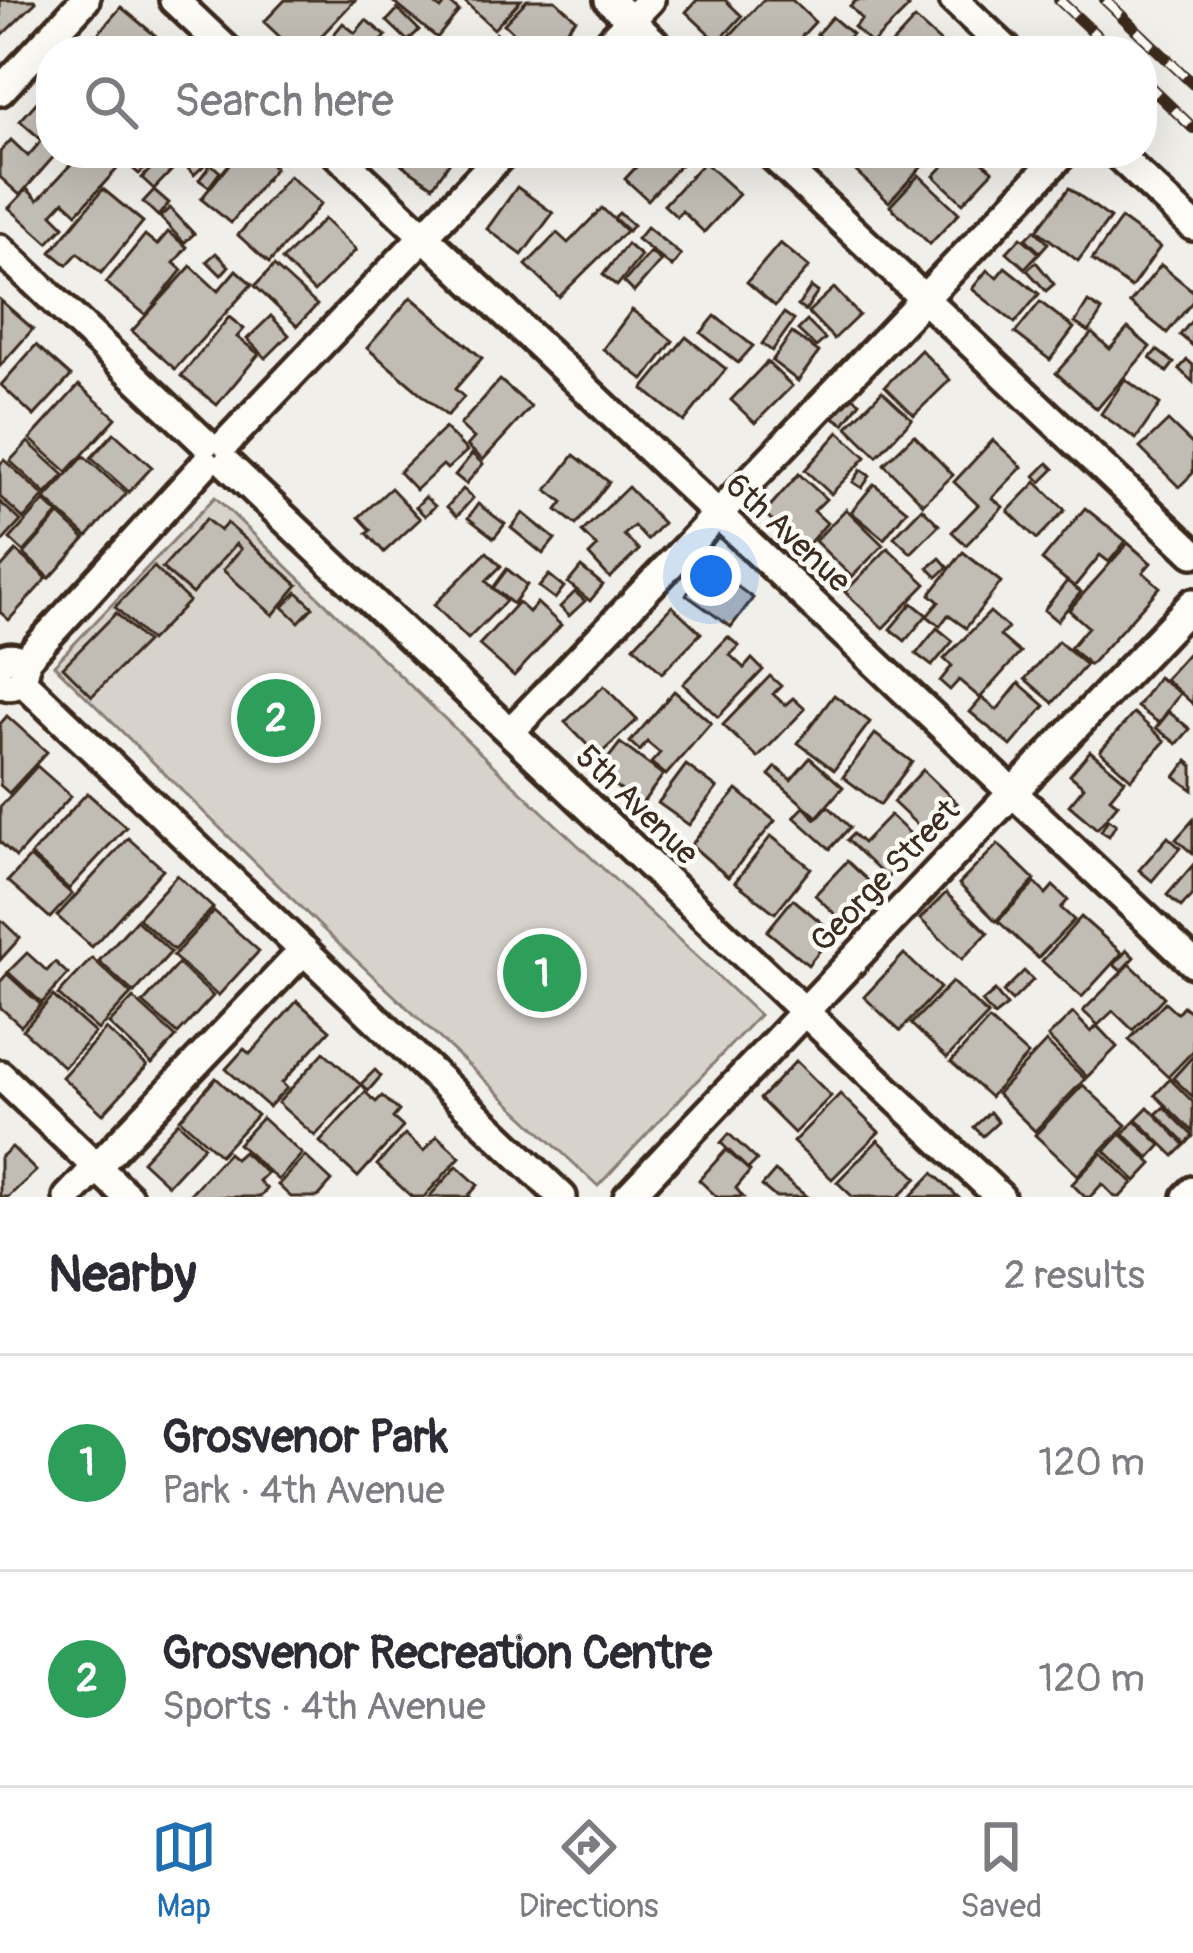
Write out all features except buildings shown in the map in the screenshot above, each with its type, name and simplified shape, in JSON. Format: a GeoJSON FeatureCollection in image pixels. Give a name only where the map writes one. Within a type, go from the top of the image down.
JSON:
{"type":"FeatureCollection","features":[{"type":"Feature","properties":{"kind":"street"},"geometry":{"type":"LineString","coordinates":[[52,36],[86,0]]}},
{"type":"Feature","properties":{"kind":"street"},"geometry":{"type":"LineString","coordinates":[[174,0],[212,36]]}},
{"type":"Feature","properties":{"kind":"street"},"geometry":{"type":"LineString","coordinates":[[609,0],[640,10],[615,36]]}},
{"type":"Feature","properties":{"kind":"street"},"geometry":{"type":"LineString","coordinates":[[955,0],[992,36]]}},
{"type":"Feature","properties":{"kind":"street"},"geometry":{"type":"LineString","coordinates":[[0,91],[36,53]]}},
{"type":"Feature","properties":{"kind":"street","name":"6th Avenue"},"geometry":{"type":"LineString","coordinates":[[352,168],[1193,963]]}},
{"type":"Feature","properties":{"kind":"street"},"geometry":{"type":"LineString","coordinates":[[489,168],[11,672],[562,1197]]}},
{"type":"Feature","properties":{"kind":"street"},"geometry":{"type":"LineString","coordinates":[[786,168],[1193,553]]}},
{"type":"Feature","properties":{"kind":"street"},"geometry":{"type":"LineString","coordinates":[[510,732],[1049,168]]}},
{"type":"Feature","properties":{"kind":"street"},"geometry":{"type":"LineString","coordinates":[[1132,168],[1193,226]]}},
{"type":"Feature","properties":{"kind":"street","name":"5th Avenue"},"geometry":{"type":"LineString","coordinates":[[0,249],[1000,1197]]}},
{"type":"Feature","properties":{"kind":"street","name":"George Street"},"geometry":{"type":"LineString","coordinates":[[628,1197],[1193,603]]}},
{"type":"Feature","properties":{"kind":"street"},"geometry":{"type":"LineString","coordinates":[[68,1197],[304,950]]}},
{"type":"Feature","properties":{"kind":"street"},"geometry":{"type":"LineString","coordinates":[[0,1075],[128,1197]]}},
{"type":"Feature","properties":{"kind":"shaded area"},"geometry":{"type":"Polygon","coordinates":[[[215,497],[759,1015],[598,1186],[325,931],[54,665],[215,497]]]}},
{"type":"Feature","properties":{"kind":"railway"},"geometry":{"type":"LineString","coordinates":[[1059,0],[1097,36]]}},
{"type":"Feature","properties":{"kind":"railway"},"geometry":{"type":"LineString","coordinates":[[1105,0],[1143,36]]}},
{"type":"Feature","properties":{"kind":"railway"},"geometry":{"type":"LineString","coordinates":[[1157,50],[1193,84]]}},
{"type":"Feature","properties":{"kind":"railway"},"geometry":{"type":"LineString","coordinates":[[1157,93],[1193,128]]}},
{"type":"Feature","properties":{"kind":"place","name":"Grosvenor Recreation Centre"},"geometry":{"type":"Point","coordinates":[276,718]}},
{"type":"Feature","properties":{"kind":"place","name":"Grosvenor Park"},"geometry":{"type":"Point","coordinates":[542,973]}}]}
